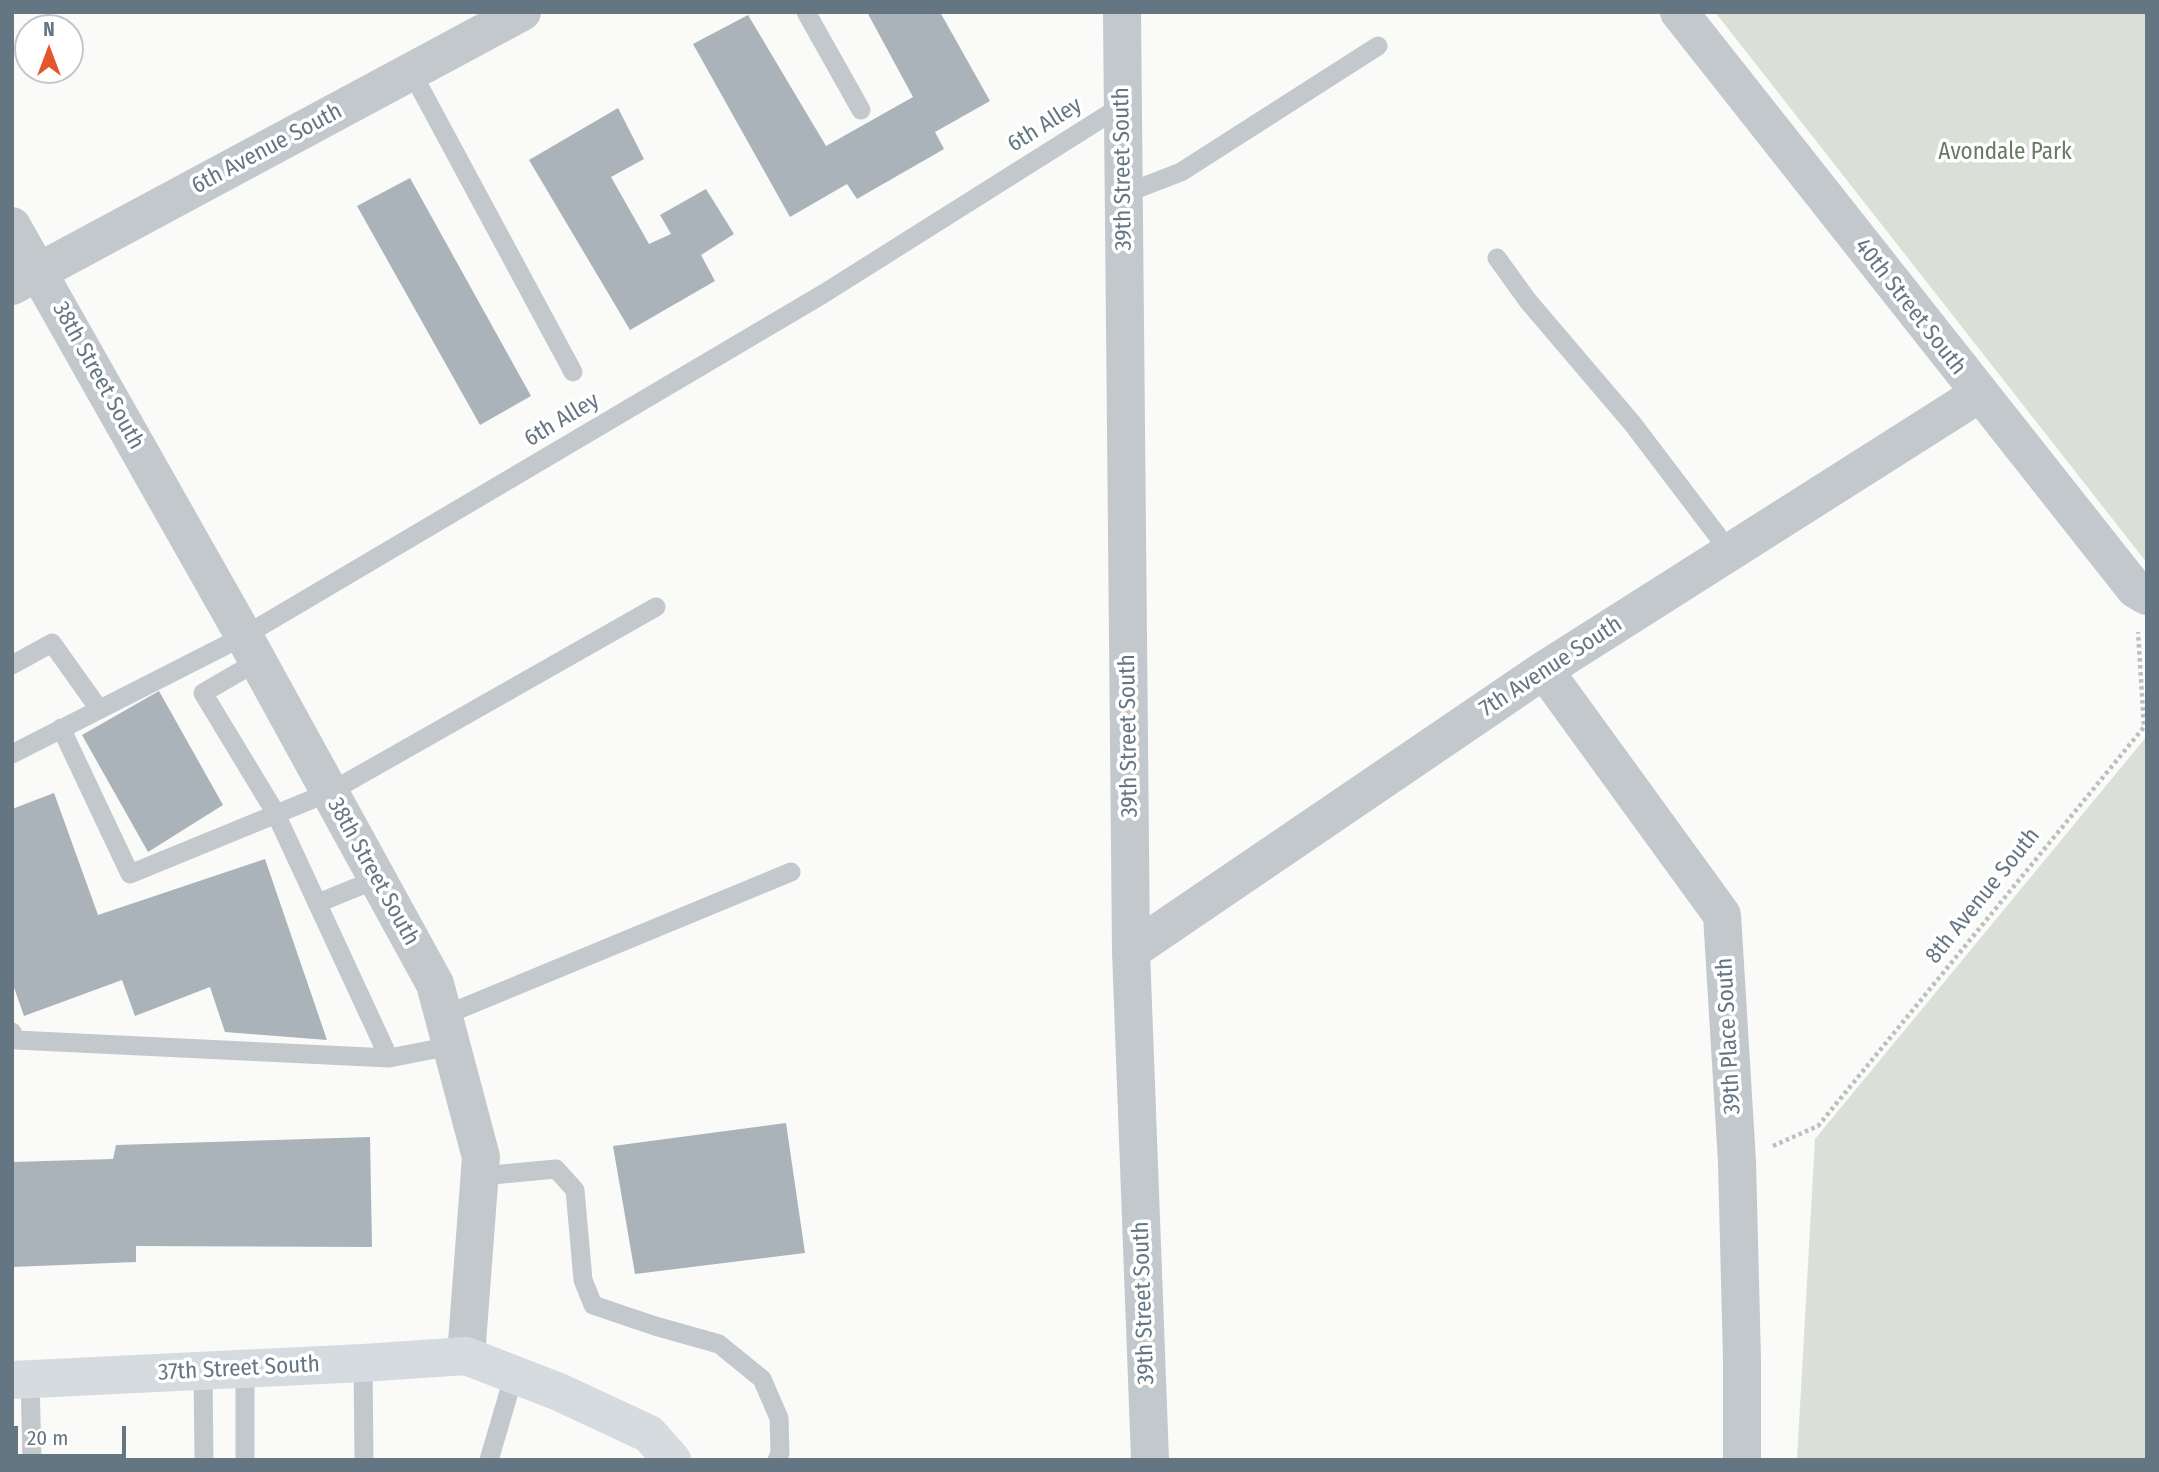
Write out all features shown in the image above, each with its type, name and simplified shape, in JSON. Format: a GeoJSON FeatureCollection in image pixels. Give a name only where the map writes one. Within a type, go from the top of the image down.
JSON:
{"type":"FeatureCollection","features":[{"type":"Feature","properties":{"kind":"street","name":"6th Avenue South"},"geometry":{"type":"LineString","coordinates":[[26,279],[522,12]]}},
{"type":"Feature","properties":{"kind":"street","name":"39th Street South"},"geometry":{"type":"LineString","coordinates":[[1122,12],[1131,951],[1150,1460]]}},
{"type":"Feature","properties":{"kind":"street","name":"40th Street South"},"geometry":{"type":"LineString","coordinates":[[1679,12],[1979,394],[2141,592]]}},
{"type":"Feature","properties":{"kind":"street","name":"38th Street South"},"geometry":{"type":"LineString","coordinates":[[12,226],[26,279],[251,648],[435,984],[481,1157],[466,1356]]}},
{"type":"Feature","properties":{"kind":"street","name":"7th Avenue South"},"geometry":{"type":"LineString","coordinates":[[1131,951],[1544,670],[1979,394]]}},
{"type":"Feature","properties":{"kind":"street","name":"39th Place South"},"geometry":{"type":"LineString","coordinates":[[1544,670],[1722,915],[1737,1162],[1742,1360],[1741,1460]]}},
{"type":"Feature","properties":{"kind":"street","name":"37th Street South"},"geometry":{"type":"LineString","coordinates":[[21,1379],[466,1356]]}},
{"type":"Feature","properties":{"kind":"street"},"geometry":{"type":"LineString","coordinates":[[466,1356],[559,1392],[649,1434],[672,1460]]}},
{"type":"Feature","properties":{"kind":"lane"},"geometry":{"type":"LineString","coordinates":[[806,12],[861,110]]}},
{"type":"Feature","properties":{"kind":"lane"},"geometry":{"type":"LineString","coordinates":[[1124,194],[1181,172],[1378,46]]}},
{"type":"Feature","properties":{"kind":"lane"},"geometry":{"type":"LineString","coordinates":[[411,71],[573,372]]}},
{"type":"Feature","properties":{"kind":"lane","name":"6th Alley"},"geometry":{"type":"LineString","coordinates":[[12,754],[99,709],[251,648],[1123,105]]}},
{"type":"Feature","properties":{"kind":"lane"},"geometry":{"type":"LineString","coordinates":[[1497,258],[1528,300],[1632,424],[1730,552]]}},
{"type":"Feature","properties":{"kind":"lane"},"geometry":{"type":"LineString","coordinates":[[61,729],[130,874],[330,792],[656,607]]}},
{"type":"Feature","properties":{"kind":"lane"},"geometry":{"type":"LineString","coordinates":[[12,665],[52,643],[99,709]]}},
{"type":"Feature","properties":{"kind":"lane"},"geometry":{"type":"LineString","coordinates":[[251,648],[204,693],[275,813],[389,1058]]}},
{"type":"Feature","properties":{"kind":"lane"},"geometry":{"type":"LineString","coordinates":[[12,1032],[16,1040],[389,1058],[790,872]]}},
{"type":"Feature","properties":{"kind":"lane"},"geometry":{"type":"LineString","coordinates":[[318,903],[377,878]]}},
{"type":"Feature","properties":{"kind":"lane"},"geometry":{"type":"LineString","coordinates":[[481,1176],[556,1169],[575,1190],[583,1280],[593,1305],[654,1326],[719,1343],[762,1379],[779,1418],[780,1453],[777,1460]]}},
{"type":"Feature","properties":{"kind":"lane"},"geometry":{"type":"LineString","coordinates":[[363,1363],[364,1460]]}},
{"type":"Feature","properties":{"kind":"lane"},"geometry":{"type":"LineString","coordinates":[[245,1369],[245,1460]]}},
{"type":"Feature","properties":{"kind":"lane"},"geometry":{"type":"LineString","coordinates":[[203,1371],[204,1460]]}},
{"type":"Feature","properties":{"kind":"lane"},"geometry":{"type":"LineString","coordinates":[[489,1460],[514,1375]]}},
{"type":"Feature","properties":{"kind":"lane"},"geometry":{"type":"LineString","coordinates":[[21,1379],[32,1460]]}},
{"type":"Feature","properties":{"kind":"path","name":"8th Avenue South"},"geometry":{"type":"LineString","coordinates":[[1737,1162],[1818,1126],[2144,727],[2141,592]]}},
{"type":"Feature","properties":{"kind":"green space","name":"Avondale Park"},"geometry":{"type":"Polygon","coordinates":[[[1715,12],[2147,12],[2147,563],[1715,12]]]}},
{"type":"Feature","properties":{"kind":"green space"},"geometry":{"type":"Polygon","coordinates":[[[2147,736],[2147,1460],[1797,1460],[1815,1139],[2147,736]]]}},
{"type":"Feature","properties":{"kind":"building"},"geometry":{"type":"Polygon","coordinates":[[[867,12],[940,12],[990,101],[935,132],[944,149],[857,199],[847,184],[790,217],[693,44],[748,15],[826,146],[913,97],[867,12]]]}},
{"type":"Feature","properties":{"kind":"building"},"geometry":{"type":"Polygon","coordinates":[[[618,108],[644,159],[611,177],[649,244],[671,234],[660,215],[706,189],[734,234],[701,255],[715,281],[630,330],[529,160],[618,108]]]}},
{"type":"Feature","properties":{"kind":"building"},"geometry":{"type":"Polygon","coordinates":[[[410,178],[531,396],[480,425],[357,206],[410,178]]]}},
{"type":"Feature","properties":{"kind":"building"},"geometry":{"type":"Polygon","coordinates":[[[159,691],[223,805],[148,852],[82,735],[159,691]]]}},
{"type":"Feature","properties":{"kind":"building"},"geometry":{"type":"Polygon","coordinates":[[[54,793],[98,915],[265,859],[327,1040],[225,1032],[210,987],[135,1016],[122,980],[24,1016],[12,982],[12,809],[54,793]]]}},
{"type":"Feature","properties":{"kind":"building"},"geometry":{"type":"Polygon","coordinates":[[[786,1123],[805,1253],[635,1274],[613,1146],[786,1123]]]}},
{"type":"Feature","properties":{"kind":"building"},"geometry":{"type":"Polygon","coordinates":[[[370,1137],[372,1247],[136,1246],[136,1262],[12,1267],[12,1162],[113,1159],[116,1145],[370,1137]]]}}]}
